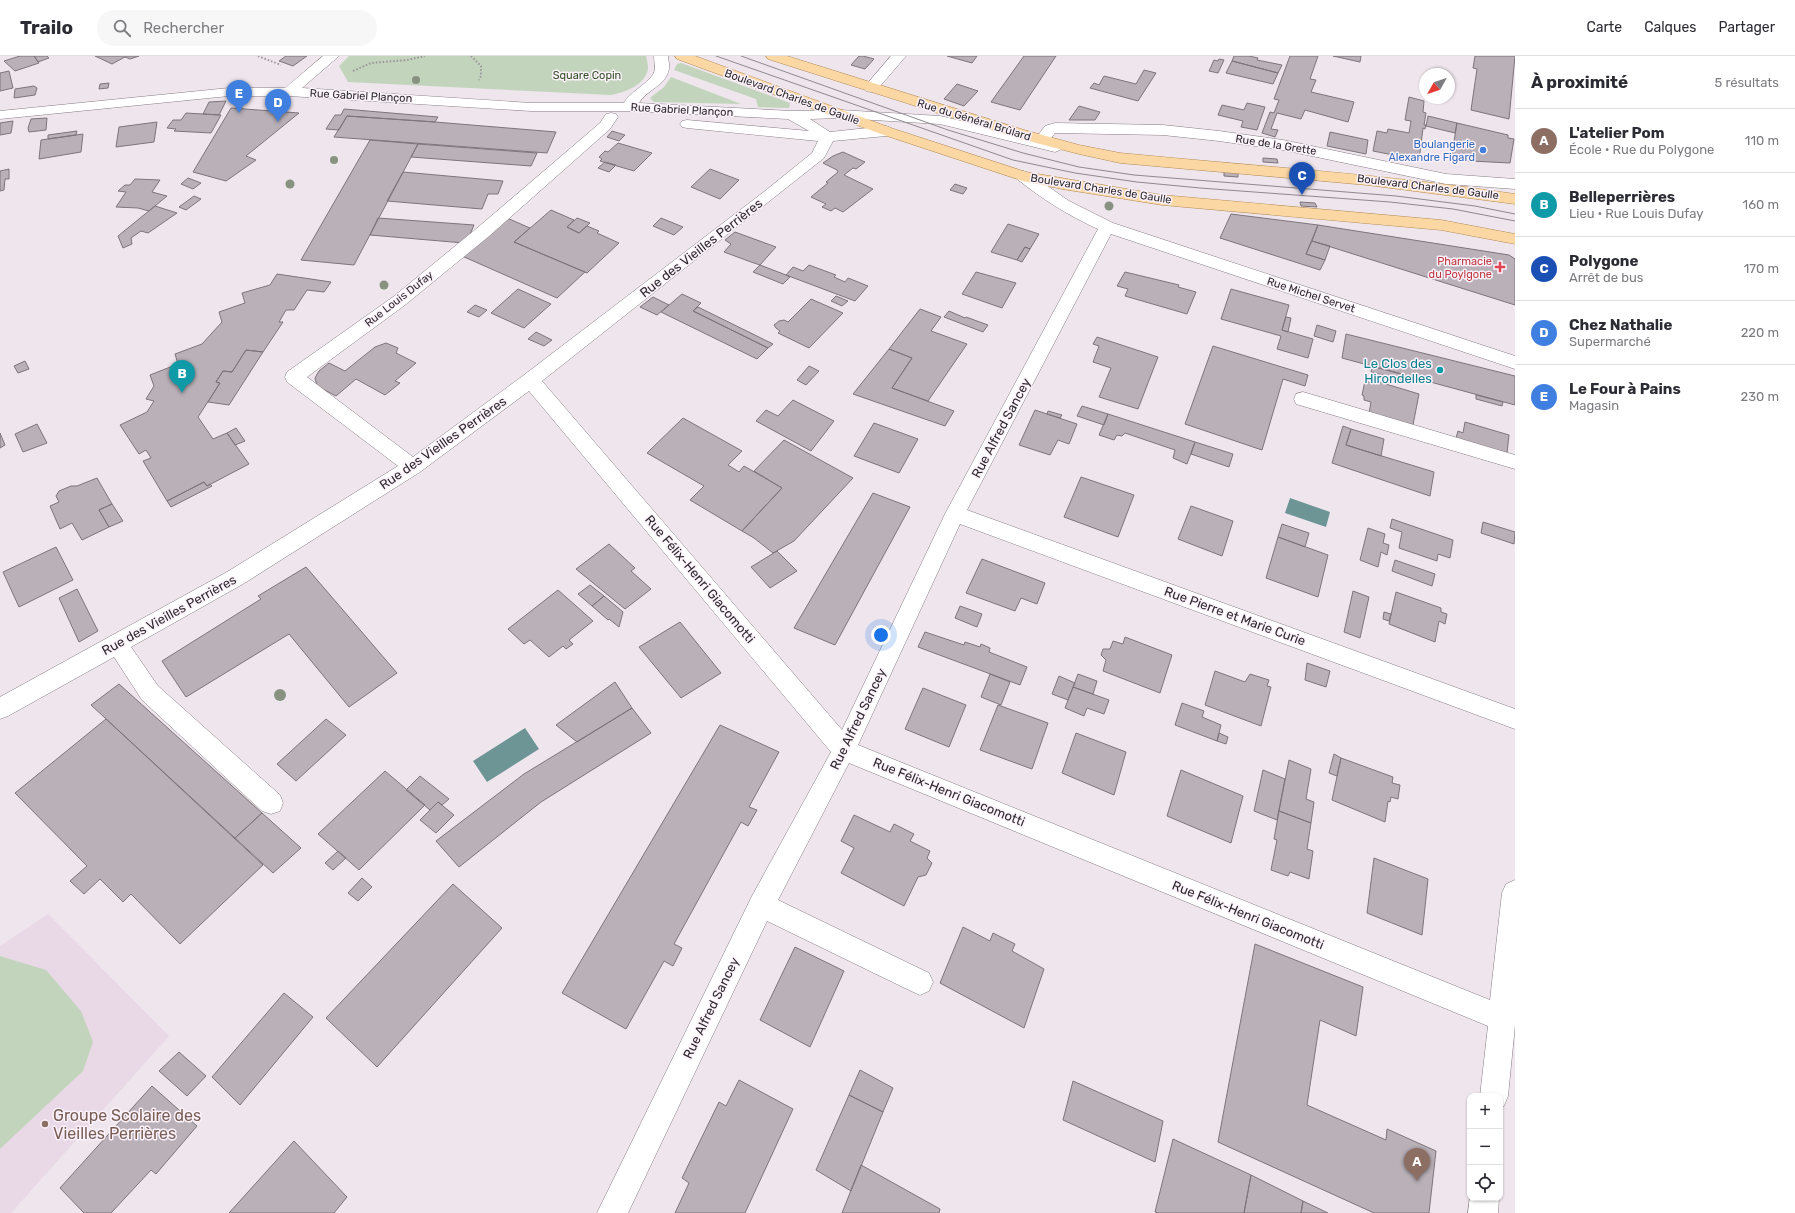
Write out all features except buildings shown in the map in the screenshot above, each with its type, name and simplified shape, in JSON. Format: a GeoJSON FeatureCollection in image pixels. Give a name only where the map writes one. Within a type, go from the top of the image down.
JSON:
{"type":"FeatureCollection","features":[{"type":"Feature","properties":{"kind":"main road","name":"Boulevard Charles de Gaulle"},"geometry":{"type":"LineString","coordinates":[[682,56],[886,131],[1023,176],[1062,184],[1162,200],[1373,218],[1441,226],[1515,239]]}},
{"type":"Feature","properties":{"kind":"main road"},"geometry":{"type":"LineString","coordinates":[[773,56],[871,88]]}},
{"type":"Feature","properties":{"kind":"main road","name":"Rue du Général Brûlard"},"geometry":{"type":"LineString","coordinates":[[871,88],[1044,137],[1078,150]]}},
{"type":"Feature","properties":{"kind":"main road","name":"Boulevard Charles de Gaulle"},"geometry":{"type":"LineString","coordinates":[[1078,150],[1120,158],[1378,180],[1447,184],[1515,199]]}},
{"type":"Feature","properties":{"kind":"street"},"geometry":{"type":"LineString","coordinates":[[289,92],[332,56]]}},
{"type":"Feature","properties":{"kind":"street"},"geometry":{"type":"LineString","coordinates":[[652,121],[635,113],[630,107],[633,100],[653,84],[662,70],[661,56]]}},
{"type":"Feature","properties":{"kind":"street"},"geometry":{"type":"LineString","coordinates":[[871,88],[898,56]]}},
{"type":"Feature","properties":{"kind":"street","name":"Rue Gabriel Plançon"},"geometry":{"type":"LineString","coordinates":[[0,115],[229,92],[289,92],[531,107],[611,117],[827,137],[886,131]]}},
{"type":"Feature","properties":{"kind":"street","name":"Rue Gabriel Plançon"},"geometry":{"type":"LineString","coordinates":[[531,107],[630,107],[791,115],[812,126],[827,137]]}},
{"type":"Feature","properties":{"kind":"street"},"geometry":{"type":"LineString","coordinates":[[791,115],[840,114],[940,120],[1044,146],[1078,150]]}},
{"type":"Feature","properties":{"kind":"street","name":"Rue Louis Dufay"},"geometry":{"type":"LineString","coordinates":[[414,467],[294,377],[399,301],[472,241],[605,126],[611,117]]}},
{"type":"Feature","properties":{"kind":"street","name":"Rue de la Grette"},"geometry":{"type":"LineString","coordinates":[[1044,137],[1055,128],[1070,127],[1163,130],[1283,145],[1447,184],[1515,184]]}},
{"type":"Feature","properties":{"kind":"street","name":"Rue des Vieilles Perrières"},"geometry":{"type":"LineString","coordinates":[[0,709],[235,578],[414,467],[531,380],[814,159],[819,155],[827,137]]}},
{"type":"Feature","properties":{"kind":"street","name":"Rue Michel Servet"},"geometry":{"type":"LineString","coordinates":[[1023,176],[1041,191],[1088,219],[1106,227],[1515,363]]}},
{"type":"Feature","properties":{"kind":"street","name":"Rue Alfred Sancey"},"geometry":{"type":"LineString","coordinates":[[612,1213],[761,905],[844,750],[955,514],[1106,227]]}},
{"type":"Feature","properties":{"kind":"street","name":"Rue Félix-Henri Giacomotti"},"geometry":{"type":"LineString","coordinates":[[531,380],[844,750],[1501,1018]]}},
{"type":"Feature","properties":{"kind":"street"},"geometry":{"type":"LineString","coordinates":[[1303,399],[1515,462]]}},
{"type":"Feature","properties":{"kind":"street","name":"Rue Pierre et Marie Curie"},"geometry":{"type":"LineString","coordinates":[[955,514],[1515,719]]}},
{"type":"Feature","properties":{"kind":"street"},"geometry":{"type":"LineString","coordinates":[[118,643],[150,693],[271,803]]}},
{"type":"Feature","properties":{"kind":"street"},"geometry":{"type":"LineString","coordinates":[[1494,1093],[1515,893]]}},
{"type":"Feature","properties":{"kind":"street"},"geometry":{"type":"LineString","coordinates":[[761,905],[920,982]]}},
{"type":"Feature","properties":{"kind":"street"},"geometry":{"type":"LineString","coordinates":[[1483,1213],[1484,1201]]}},
{"type":"Feature","properties":{"kind":"path"},"geometry":{"type":"LineString","coordinates":[[258,56],[284,66]]}},
{"type":"Feature","properties":{"kind":"path"},"geometry":{"type":"LineString","coordinates":[[350,74],[354,69],[374,62],[405,60],[425,56]]}},
{"type":"Feature","properties":{"kind":"path"},"geometry":{"type":"LineString","coordinates":[[471,56],[481,66],[481,76],[478,83]]}},
{"type":"Feature","properties":{"kind":"shaded area","name":"Groupe Scolaire des Vieilles Perrières"},"geometry":{"type":"Polygon","coordinates":[[[48,914],[169,1036],[11,1213],[0,1213],[0,946],[48,914]]]}},
{"type":"Feature","properties":{"kind":"green space","name":"Square Copin"},"geometry":{"type":"Polygon","coordinates":[[[349,56],[646,56],[648,69],[643,79],[634,87],[611,95],[348,82],[339,66],[349,56]]]}},
{"type":"Feature","properties":{"kind":"green space"},"geometry":{"type":"Polygon","coordinates":[[[681,63],[790,103],[789,108],[758,107],[756,99],[674,70],[677,64],[681,63]]]}},
{"type":"Feature","properties":{"kind":"green space"},"geometry":{"type":"Polygon","coordinates":[[[671,77],[741,104],[654,102],[650,98],[664,87],[671,77]]]}},
{"type":"Feature","properties":{"kind":"green space"},"geometry":{"type":"Polygon","coordinates":[[[0,956],[46,970],[81,1011],[93,1042],[83,1071],[0,1149],[0,956]]]}},
{"type":"Feature","properties":{"kind":"water"},"geometry":{"type":"Polygon","coordinates":[[[1290,498],[1330,512],[1326,527],[1285,513],[1290,498]]]}},
{"type":"Feature","properties":{"kind":"water"},"geometry":{"type":"Polygon","coordinates":[[[525,728],[539,749],[487,782],[473,761],[525,728]]]}},
{"type":"Feature","properties":{"kind":"tram line"},"geometry":{"type":"LineString","coordinates":[[716,56],[1013,160],[1075,173],[1137,182],[1200,188],[1390,202],[1453,209],[1515,221]]}},
{"type":"Feature","properties":{"kind":"tram line"},"geometry":{"type":"LineString","coordinates":[[741,56],[948,130],[1023,153],[1079,167],[1134,175],[1396,196],[1475,206],[1515,214]]}},
{"type":"Feature","properties":{"kind":"place","name":"Le Four à Pains"},"geometry":{"type":"Point","coordinates":[239,113]}},
{"type":"Feature","properties":{"kind":"place","name":"Chez Nathalie"},"geometry":{"type":"Point","coordinates":[278,122]}},
{"type":"Feature","properties":{"kind":"place","name":"Boulangerie Alexandre Figard"},"geometry":{"type":"Point","coordinates":[1483,150]}},
{"type":"Feature","properties":{"kind":"place","name":"Polygone"},"geometry":{"type":"Point","coordinates":[1302,195]}},
{"type":"Feature","properties":{"kind":"place","name":"Pharmacie du Poylgone"},"geometry":{"type":"Point","coordinates":[1500,267]}},
{"type":"Feature","properties":{"kind":"place","name":"Le Clos des Hirondelles"},"geometry":{"type":"Point","coordinates":[1440,370]}},
{"type":"Feature","properties":{"kind":"place","name":"Belleperrières"},"geometry":{"type":"Point","coordinates":[182,393]}},
{"type":"Feature","properties":{"kind":"place","name":"Groupe Scolaire des Vieilles Perrières"},"geometry":{"type":"Point","coordinates":[45,1124]}},
{"type":"Feature","properties":{"kind":"place","name":"L'atelier Pom"},"geometry":{"type":"Point","coordinates":[1417,1181]}}]}
